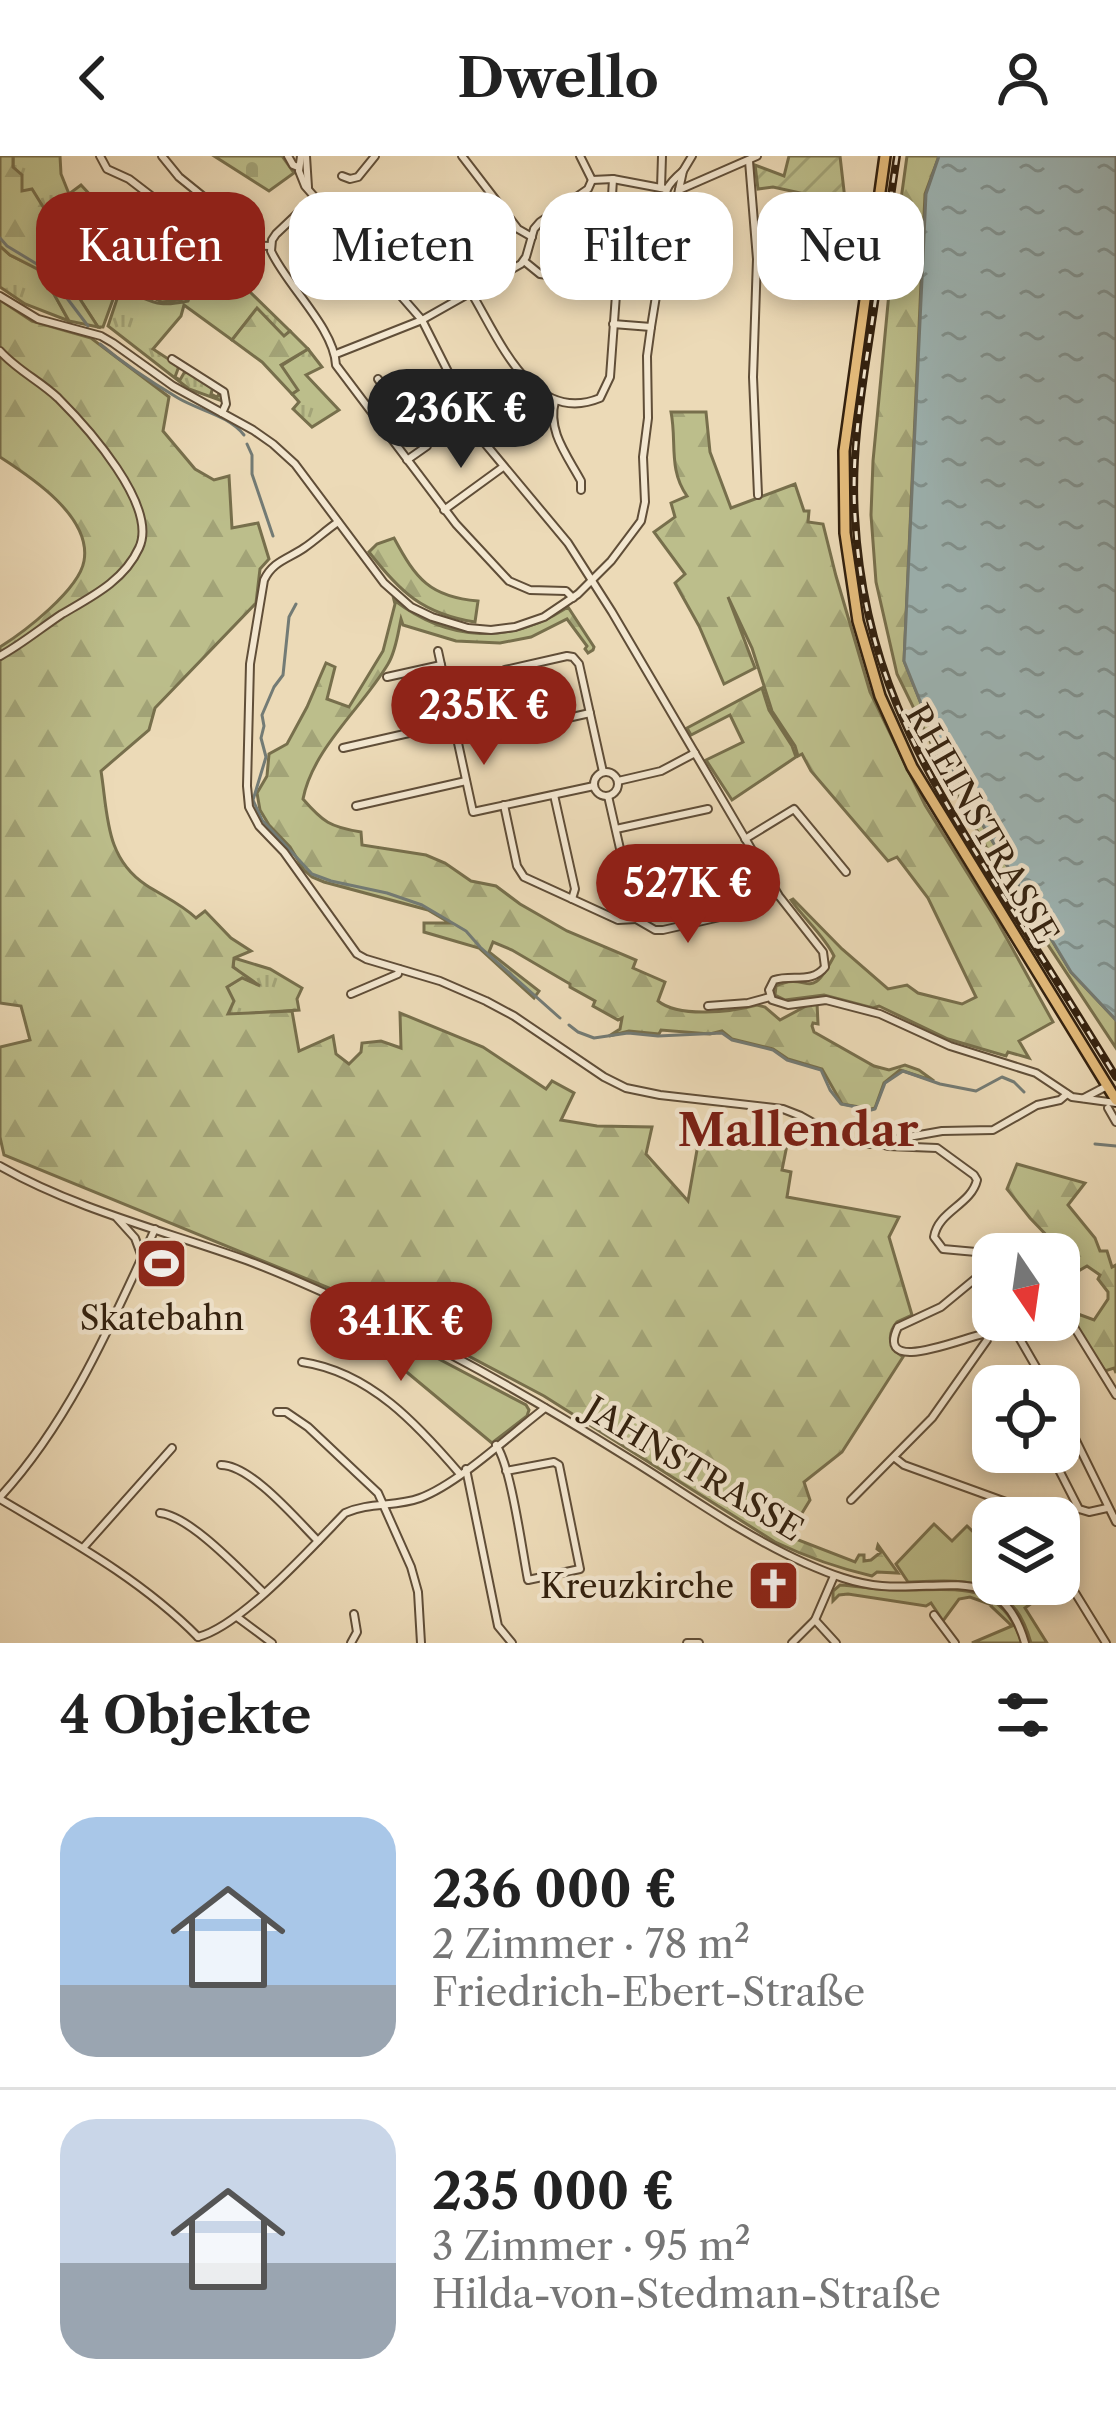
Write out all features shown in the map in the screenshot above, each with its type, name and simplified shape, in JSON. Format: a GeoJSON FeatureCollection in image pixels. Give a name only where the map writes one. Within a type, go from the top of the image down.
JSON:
{"type":"FeatureCollection","features":[{"type":"Feature","properties":{"kind":"main road","name":"RHEINSTRASSE"},"geometry":{"type":"LineString","coordinates":[[884,156],[848,410],[843,481],[850,581],[862,638],[880,696],[932,802],[1107,1086],[1113,1103]]}},
{"type":"Feature","properties":{"kind":"street"},"geometry":{"type":"LineString","coordinates":[[100,156],[107,169],[145,192]]}},
{"type":"Feature","properties":{"kind":"street"},"geometry":{"type":"LineString","coordinates":[[162,156],[198,192]]}},
{"type":"Feature","properties":{"kind":"street"},"geometry":{"type":"LineString","coordinates":[[287,156],[298,166]]}},
{"type":"Feature","properties":{"kind":"street"},"geometry":{"type":"LineString","coordinates":[[303,156],[298,166],[310,192]]}},
{"type":"Feature","properties":{"kind":"street"},"geometry":{"type":"LineString","coordinates":[[303,156],[311,192]]}},
{"type":"Feature","properties":{"kind":"street"},"geometry":{"type":"LineString","coordinates":[[342,176],[358,177],[375,156]]}},
{"type":"Feature","properties":{"kind":"street"},"geometry":{"type":"LineString","coordinates":[[462,156],[518,230],[532,237]]}},
{"type":"Feature","properties":{"kind":"street"},"geometry":{"type":"LineString","coordinates":[[580,156],[592,180]]}},
{"type":"Feature","properties":{"kind":"street"},"geometry":{"type":"LineString","coordinates":[[662,156],[664,192]]}},
{"type":"Feature","properties":{"kind":"street"},"geometry":{"type":"LineString","coordinates":[[680,190],[692,156]]}},
{"type":"Feature","properties":{"kind":"street"},"geometry":{"type":"LineString","coordinates":[[680,190],[753,159],[758,495]]}},
{"type":"Feature","properties":{"kind":"street"},"geometry":{"type":"LineString","coordinates":[[664,188],[683,171]]}},
{"type":"Feature","properties":{"kind":"street"},"geometry":{"type":"LineString","coordinates":[[612,192],[613,179]]}},
{"type":"Feature","properties":{"kind":"street"},"geometry":{"type":"LineString","coordinates":[[516,266],[524,261],[539,222],[588,189],[592,180]]}},
{"type":"Feature","properties":{"kind":"street"},"geometry":{"type":"LineString","coordinates":[[592,180],[664,188]]}},
{"type":"Feature","properties":{"kind":"street"},"geometry":{"type":"LineString","coordinates":[[289,220],[276,234],[273,257],[336,354],[336,364],[407,460],[445,510],[513,584],[530,590],[563,590],[573,598]]}},
{"type":"Feature","properties":{"kind":"street"},"geometry":{"type":"LineString","coordinates":[[265,246],[271,246]]}},
{"type":"Feature","properties":{"kind":"street"},"geometry":{"type":"LineString","coordinates":[[524,261],[540,273]]}},
{"type":"Feature","properties":{"kind":"street"},"geometry":{"type":"LineString","coordinates":[[0,296],[38,319],[113,343],[173,386],[253,430],[289,458],[393,593],[422,613],[480,629],[515,627],[544,617],[591,582],[634,534],[644,515],[647,356],[656,300]]}},
{"type":"Feature","properties":{"kind":"street"},"geometry":{"type":"LineString","coordinates":[[404,300],[422,320],[480,435],[568,543],[779,896],[826,959],[824,970],[816,976],[774,980],[770,997],[782,1005],[826,1000],[880,1014],[965,1052],[1036,1073],[1067,1094],[1113,1103],[1116,1122]]}},
{"type":"Feature","properties":{"kind":"street"},"geometry":{"type":"LineString","coordinates":[[336,354],[460,300]]}},
{"type":"Feature","properties":{"kind":"street"},"geometry":{"type":"LineString","coordinates":[[476,300],[527,381],[555,401],[570,404],[590,402],[606,390],[615,300]]}},
{"type":"Feature","properties":{"kind":"street"},"geometry":{"type":"LineString","coordinates":[[614,324],[651,327]]}},
{"type":"Feature","properties":{"kind":"street"},"geometry":{"type":"LineString","coordinates":[[0,351],[53,393],[106,449],[135,505],[143,534],[132,561],[104,590],[0,656]]}},
{"type":"Feature","properties":{"kind":"street"},"geometry":{"type":"LineString","coordinates":[[172,359],[224,392],[222,413]]}},
{"type":"Feature","properties":{"kind":"street"},"geometry":{"type":"LineString","coordinates":[[378,379],[427,446],[407,460]]}},
{"type":"Feature","properties":{"kind":"street"},"geometry":{"type":"LineString","coordinates":[[555,401],[555,431],[581,481],[581,490]]}},
{"type":"Feature","properties":{"kind":"street"},"geometry":{"type":"LineString","coordinates":[[445,510],[503,467]]}},
{"type":"Feature","properties":{"kind":"street"},"geometry":{"type":"LineString","coordinates":[[338,522],[269,569],[265,580],[250,664],[248,797],[256,822],[284,851],[357,954],[486,1001],[626,1088],[783,1109],[856,1144],[942,1131],[993,1130],[1067,1094]]}},
{"type":"Feature","properties":{"kind":"street"},"geometry":{"type":"LineString","coordinates":[[438,651],[472,812],[594,786]]}},
{"type":"Feature","properties":{"kind":"street"},"geometry":{"type":"LineString","coordinates":[[505,670],[573,657],[579,664],[603,772]]}},
{"type":"Feature","properties":{"kind":"street"},"geometry":{"type":"LineString","coordinates":[[387,677],[441,665]]}},
{"type":"Feature","properties":{"kind":"street"},"geometry":{"type":"LineString","coordinates":[[488,736],[590,712]]}},
{"type":"Feature","properties":{"kind":"street"},"geometry":{"type":"LineString","coordinates":[[343,748],[453,723]]}},
{"type":"Feature","properties":{"kind":"street"},"geometry":{"type":"LineString","coordinates":[[618,782],[661,771],[695,753]]}},
{"type":"Feature","properties":{"kind":"street"},"geometry":{"type":"LineString","coordinates":[[603,772],[614,775],[618,782],[608,796],[597,793],[594,786],[603,772]]}},
{"type":"Feature","properties":{"kind":"street"},"geometry":{"type":"LineString","coordinates":[[356,806],[466,781]]}},
{"type":"Feature","properties":{"kind":"street"},"geometry":{"type":"LineString","coordinates":[[554,795],[575,890],[572,899]]}},
{"type":"Feature","properties":{"kind":"street"},"geometry":{"type":"LineString","coordinates":[[608,796],[636,919]]}},
{"type":"Feature","properties":{"kind":"street"},"geometry":{"type":"LineString","coordinates":[[504,806],[520,874],[618,920],[636,919],[663,930],[719,917],[728,906]]}},
{"type":"Feature","properties":{"kind":"street"},"geometry":{"type":"LineString","coordinates":[[616,829],[708,809]]}},
{"type":"Feature","properties":{"kind":"street"},"geometry":{"type":"LineString","coordinates":[[745,839],[794,809],[846,872]]}},
{"type":"Feature","properties":{"kind":"street"},"geometry":{"type":"LineString","coordinates":[[627,881],[691,866],[700,858]]}},
{"type":"Feature","properties":{"kind":"street"},"geometry":{"type":"LineString","coordinates":[[351,994],[400,969]]}},
{"type":"Feature","properties":{"kind":"street"},"geometry":{"type":"LineString","coordinates":[[709,1006],[770,997]]}},
{"type":"Feature","properties":{"kind":"street"},"geometry":{"type":"LineString","coordinates":[[1080,1098],[1107,1086]]}},
{"type":"Feature","properties":{"kind":"street"},"geometry":{"type":"LineString","coordinates":[[883,1141],[888,1146],[937,1148],[974,1175],[976,1189],[939,1222],[934,1237],[943,1249],[972,1252]]}},
{"type":"Feature","properties":{"kind":"street","name":"JAHNSTRASSE"},"geometry":{"type":"LineString","coordinates":[[0,1166],[115,1216],[247,1261],[356,1307],[467,1364],[756,1537],[834,1576],[882,1586],[960,1586],[988,1591],[1013,1611],[1025,1643]]}},
{"type":"Feature","properties":{"kind":"street"},"geometry":{"type":"LineString","coordinates":[[115,1216],[135,1238],[142,1258]]}},
{"type":"Feature","properties":{"kind":"street"},"geometry":{"type":"LineString","coordinates":[[155,1229],[100,1348],[26,1466],[0,1498],[155,1598],[198,1640],[237,1617],[345,1514],[425,1496],[545,1408]]}},
{"type":"Feature","properties":{"kind":"street"},"geometry":{"type":"LineString","coordinates":[[972,1281],[894,1334],[901,1351],[914,1354],[972,1335]]}},
{"type":"Feature","properties":{"kind":"street"},"geometry":{"type":"LineString","coordinates":[[1080,1337],[1116,1395]]}},
{"type":"Feature","properties":{"kind":"street"},"geometry":{"type":"LineString","coordinates":[[851,1500],[951,1393],[987,1341]]}},
{"type":"Feature","properties":{"kind":"street"},"geometry":{"type":"LineString","coordinates":[[302,1361],[341,1374],[391,1402],[463,1471],[498,1626],[512,1643]]}},
{"type":"Feature","properties":{"kind":"street"},"geometry":{"type":"LineString","coordinates":[[277,1412],[286,1412],[329,1445],[375,1489],[418,1592],[421,1643]]}},
{"type":"Feature","properties":{"kind":"street"},"geometry":{"type":"LineString","coordinates":[[496,1445],[502,1452],[528,1580],[580,1569],[559,1465],[506,1471]]}},
{"type":"Feature","properties":{"kind":"street"},"geometry":{"type":"LineString","coordinates":[[83,1548],[172,1448]]}},
{"type":"Feature","properties":{"kind":"street"},"geometry":{"type":"LineString","coordinates":[[1080,1451],[1116,1522]]}},
{"type":"Feature","properties":{"kind":"street"},"geometry":{"type":"LineString","coordinates":[[895,1458],[992,1497]]}},
{"type":"Feature","properties":{"kind":"street"},"geometry":{"type":"LineString","coordinates":[[221,1465],[231,1465],[261,1486],[318,1541]]}},
{"type":"Feature","properties":{"kind":"street"},"geometry":{"type":"LineString","coordinates":[[1061,1473],[1079,1509],[1107,1508]]}},
{"type":"Feature","properties":{"kind":"street"},"geometry":{"type":"LineString","coordinates":[[160,1513],[170,1514],[215,1546],[263,1592]]}},
{"type":"Feature","properties":{"kind":"street"},"geometry":{"type":"LineString","coordinates":[[792,1643],[815,1620],[834,1576]]}},
{"type":"Feature","properties":{"kind":"street"},"geometry":{"type":"LineString","coordinates":[[1080,1601],[1106,1643]]}},
{"type":"Feature","properties":{"kind":"street"},"geometry":{"type":"LineString","coordinates":[[351,1643],[357,1632],[354,1614]]}},
{"type":"Feature","properties":{"kind":"street"},"geometry":{"type":"LineString","coordinates":[[934,1615],[955,1643]]}},
{"type":"Feature","properties":{"kind":"street"},"geometry":{"type":"LineString","coordinates":[[237,1617],[272,1643]]}},
{"type":"Feature","properties":{"kind":"street"},"geometry":{"type":"LineString","coordinates":[[815,1620],[836,1643]]}},
{"type":"Feature","properties":{"kind":"street"},"geometry":{"type":"LineString","coordinates":[[687,1643],[699,1643]]}},
{"type":"Feature","properties":{"kind":"green space"},"geometry":{"type":"Polygon","coordinates":[[[0,156],[13,156],[13,167],[22,175],[22,191],[32,189],[36,195],[36,268],[0,246],[0,156]]]}},
{"type":"Feature","properties":{"kind":"green space"},"geometry":{"type":"Polygon","coordinates":[[[13,156],[60,156],[68,192],[36,192],[36,196],[32,190],[22,191],[13,156]]]}},
{"type":"Feature","properties":{"kind":"green space"},"geometry":{"type":"Polygon","coordinates":[[[214,156],[282,156],[294,173],[269,191],[214,156]]]}},
{"type":"Feature","properties":{"kind":"green space"},"geometry":{"type":"Polygon","coordinates":[[[789,156],[840,156],[844,192],[758,189],[755,165],[784,176],[789,156]]]}},
{"type":"Feature","properties":{"kind":"green space"},"geometry":{"type":"Polygon","coordinates":[[[907,156],[939,156],[925,194],[924,216],[924,192],[902,192],[907,156]]]}},
{"type":"Feature","properties":{"kind":"green space"},"geometry":{"type":"Polygon","coordinates":[[[0,246],[36,268],[36,300],[57,300],[69,321],[25,304],[0,287],[0,246]]]}},
{"type":"Feature","properties":{"kind":"green space"},"geometry":{"type":"Polygon","coordinates":[[[0,300],[32,321],[91,338],[169,397],[163,431],[195,469],[214,480],[229,476],[232,528],[258,523],[269,559],[260,569],[256,603],[155,708],[149,730],[101,771],[111,834],[133,874],[196,918],[205,911],[251,951],[234,958],[233,967],[260,986],[242,978],[227,987],[234,1001],[228,1014],[292,1011],[299,1051],[333,1036],[336,1054],[349,1064],[361,1052],[362,1043],[381,1041],[401,1048],[400,1013],[483,1047],[546,1089],[552,1081],[574,1093],[561,1120],[652,1127],[646,1154],[688,1201],[700,1133],[787,1145],[782,1170],[791,1172],[787,1197],[899,1217],[889,1237],[912,1315],[897,1322],[890,1336],[903,1357],[842,1452],[804,1482],[810,1500],[788,1536],[855,1562],[859,1555],[864,1555],[864,1561],[871,1560],[881,1552],[878,1545],[898,1573],[859,1573],[775,1542],[544,1396],[378,1308],[4,1155],[0,1047],[30,1040],[21,1006],[0,1003],[0,647],[36,621],[72,585],[84,561],[84,545],[79,529],[57,500],[0,457],[0,300]]]}},
{"type":"Feature","properties":{"kind":"green space"},"geometry":{"type":"Polygon","coordinates":[[[57,300],[81,300],[98,327],[69,321],[57,300]]]}},
{"type":"Feature","properties":{"kind":"green space"},"geometry":{"type":"Polygon","coordinates":[[[80,300],[113,300],[103,327],[98,327],[80,300]]]}},
{"type":"Feature","properties":{"kind":"green space"},"geometry":{"type":"Polygon","coordinates":[[[117,300],[258,300],[290,331],[284,337],[257,309],[232,340],[184,305],[181,316],[153,349],[179,366],[175,377],[180,380],[189,372],[213,387],[211,394],[217,397],[220,393],[222,401],[189,389],[108,326],[117,300]]]}},
{"type":"Feature","properties":{"kind":"green space"},"geometry":{"type":"Polygon","coordinates":[[[888,300],[920,300],[904,661],[930,726],[969,802],[1071,972],[1116,1020],[1116,1048],[1000,872],[897,674],[876,582],[873,461],[888,300]]]}},
{"type":"Feature","properties":{"kind":"green space"},"geometry":{"type":"Polygon","coordinates":[[[257,308],[284,336],[290,331],[308,349],[281,365],[298,390],[292,394],[262,362],[232,340],[257,308]]]}},
{"type":"Feature","properties":{"kind":"green space"},"geometry":{"type":"Polygon","coordinates":[[[308,349],[322,367],[306,375],[339,410],[312,427],[293,409],[299,402],[292,394],[297,390],[281,366],[308,349]]]}},
{"type":"Feature","properties":{"kind":"green space"},"geometry":{"type":"Polygon","coordinates":[[[671,412],[706,412],[710,452],[731,508],[795,484],[804,511],[809,511],[808,522],[823,524],[870,692],[925,805],[1053,1022],[1019,1041],[1029,1058],[948,1039],[879,1006],[824,995],[785,1000],[775,995],[776,986],[787,982],[819,980],[834,956],[793,899],[888,989],[907,985],[918,993],[962,1004],[976,997],[928,898],[897,857],[888,861],[811,771],[802,754],[798,756],[772,711],[752,648],[728,597],[755,668],[724,684],[675,583],[685,574],[654,532],[675,517],[671,503],[687,496],[675,465],[671,412]]]}},
{"type":"Feature","properties":{"kind":"green space"},"geometry":{"type":"Polygon","coordinates":[[[394,538],[426,583],[448,595],[478,601],[475,622],[427,607],[391,579],[369,552],[394,538]]]}},
{"type":"Feature","properties":{"kind":"green space"},"geometry":{"type":"Polygon","coordinates":[[[394,600],[436,624],[480,634],[524,628],[568,607],[594,647],[588,653],[567,619],[531,637],[500,643],[456,641],[403,625],[401,619],[388,664],[327,745],[308,780],[303,799],[316,813],[334,825],[361,832],[362,845],[426,855],[471,881],[496,886],[567,931],[636,960],[633,968],[665,982],[658,1001],[667,1006],[706,1012],[757,1005],[780,1020],[817,1003],[814,1032],[874,1066],[889,1070],[905,1065],[934,1081],[900,1070],[884,1083],[871,1109],[842,1104],[822,1069],[732,1039],[722,1031],[629,1031],[609,1036],[620,1029],[622,1018],[593,1006],[595,1001],[512,950],[493,942],[489,952],[539,991],[534,998],[479,948],[424,932],[424,923],[450,923],[428,910],[324,882],[304,870],[260,810],[257,793],[267,776],[269,754],[287,744],[326,663],[335,667],[327,699],[349,707],[383,651],[394,600]]]}},
{"type":"Feature","properties":{"kind":"green space"},"geometry":{"type":"Polygon","coordinates":[[[762,688],[796,757],[732,800],[706,760],[743,742],[730,715],[691,735],[687,728],[762,688]]]}},
{"type":"Feature","properties":{"kind":"green space"},"geometry":{"type":"Polygon","coordinates":[[[234,958],[270,969],[302,988],[299,1010],[227,1015],[227,987],[242,977],[250,981],[233,967],[234,958]]]}},
{"type":"Feature","properties":{"kind":"green space"},"geometry":{"type":"Polygon","coordinates":[[[1017,1164],[1085,1183],[1068,1205],[1100,1251],[1107,1251],[1112,1267],[1116,1265],[1116,1373],[1114,1368],[1105,1371],[1080,1332],[1080,1315],[1094,1320],[1108,1292],[1100,1275],[1087,1266],[1080,1270],[1080,1233],[1044,1233],[1007,1189],[1017,1164]]]}},
{"type":"Feature","properties":{"kind":"green space"},"geometry":{"type":"Polygon","coordinates":[[[399,1338],[526,1405],[527,1416],[492,1443],[385,1354],[399,1338]]]}},
{"type":"Feature","properties":{"kind":"green space"},"geometry":{"type":"Polygon","coordinates":[[[934,1524],[952,1541],[967,1526],[972,1531],[972,1583],[908,1582],[896,1564],[934,1524]]]}},
{"type":"Feature","properties":{"kind":"green space"},"geometry":{"type":"Polygon","coordinates":[[[840,1585],[955,1590],[972,1592],[972,1598],[959,1599],[943,1621],[931,1603],[848,1594],[833,1601],[833,1591],[840,1585]]]}},
{"type":"Feature","properties":{"kind":"green space"},"geometry":{"type":"Polygon","coordinates":[[[1013,1605],[1029,1605],[1025,1608],[1047,1643],[1031,1643],[1013,1605]]]}},
{"type":"Feature","properties":{"kind":"green space"},"geometry":{"type":"Polygon","coordinates":[[[991,1606],[1001,1607],[1022,1643],[972,1643],[1012,1626],[991,1606]]]}},
{"type":"Feature","properties":{"kind":"water"},"geometry":{"type":"Polygon","coordinates":[[[939,156],[1116,156],[1116,1020],[1071,972],[969,802],[930,726],[904,661],[926,194],[939,156]]]}},
{"type":"Feature","properties":{"kind":"waterway"},"geometry":{"type":"LineString","coordinates":[[0,238],[45,269],[88,326]]}},
{"type":"Feature","properties":{"kind":"waterway"},"geometry":{"type":"LineString","coordinates":[[100,344],[158,386],[222,418],[244,435]]}},
{"type":"Feature","properties":{"kind":"waterway"},"geometry":{"type":"LineString","coordinates":[[247,444],[273,536]]}},
{"type":"Feature","properties":{"kind":"waterway"},"geometry":{"type":"LineString","coordinates":[[296,604],[289,617],[283,675],[262,715],[266,757],[253,800],[262,820],[312,874],[422,905],[466,931],[560,1018]]}},
{"type":"Feature","properties":{"kind":"waterway"},"geometry":{"type":"LineString","coordinates":[[569,1025],[594,1038],[628,1033],[722,1033],[821,1070],[841,1104],[871,1110],[885,1083],[903,1071],[976,1091],[1002,1077],[1024,1092]]}},
{"type":"Feature","properties":{"kind":"waterway"},"geometry":{"type":"LineString","coordinates":[[1095,1144],[1116,1146]]}},
{"type":"Feature","properties":{"kind":"railway"},"geometry":{"type":"LineString","coordinates":[[897,156],[856,448],[855,516],[869,617],[898,706],[939,790],[1116,1077]]}},
{"type":"Feature","properties":{"kind":"place","name":"Skatebahn"},"geometry":{"type":"Point","coordinates":[162,1264]}},
{"type":"Feature","properties":{"kind":"place","name":"Kreuzkirche"},"geometry":{"type":"Point","coordinates":[773,1586]}},
{"type":"Feature","properties":{"kind":"district","name":"Mallendar"},"geometry":{"type":"Point","coordinates":[798,1130]}}]}
